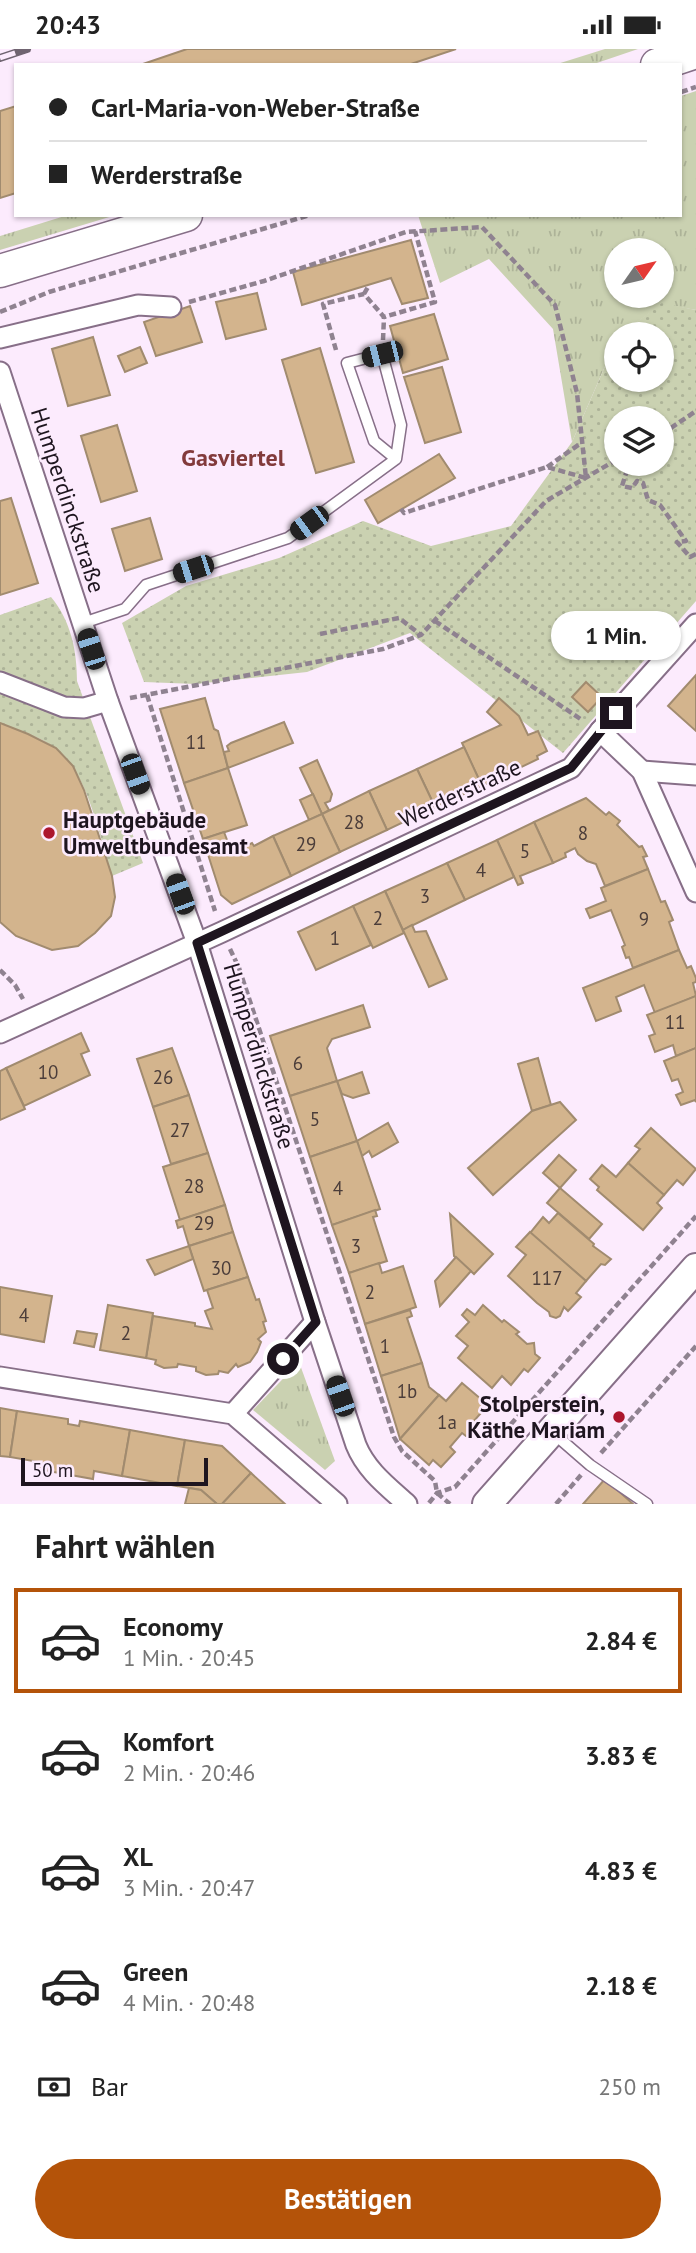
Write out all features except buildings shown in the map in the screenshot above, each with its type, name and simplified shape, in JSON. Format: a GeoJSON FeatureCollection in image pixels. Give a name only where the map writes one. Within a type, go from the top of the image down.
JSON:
{"type":"FeatureCollection","features":[{"type":"Feature","properties":{"kind":"main road"},"geometry":{"type":"LineString","coordinates":[[663,63],[696,52]]}},
{"type":"Feature","properties":{"kind":"main road"},"geometry":{"type":"LineString","coordinates":[[0,271],[179,217]]}},
{"type":"Feature","properties":{"kind":"main road"},"geometry":{"type":"LineString","coordinates":[[487,1504],[696,1269]]}},
{"type":"Feature","properties":{"kind":"street"},"geometry":{"type":"LineString","coordinates":[[0,338],[138,305],[171,307]]}},
{"type":"Feature","properties":{"kind":"street","name":"Humperdinckstraße"},"geometry":{"type":"LineString","coordinates":[[0,372],[108,701],[197,943],[362,1459],[407,1504]]}},
{"type":"Feature","properties":{"kind":"street","name":"Werderstraße"},"geometry":{"type":"LineString","coordinates":[[0,1033],[571,768],[600,731],[696,624]]}},
{"type":"Feature","properties":{"kind":"street"},"geometry":{"type":"LineString","coordinates":[[0,682],[64,707],[85,708],[108,701]]}},
{"type":"Feature","properties":{"kind":"street"},"geometry":{"type":"LineString","coordinates":[[600,731],[642,771],[696,893]]}},
{"type":"Feature","properties":{"kind":"street"},"geometry":{"type":"LineString","coordinates":[[642,771],[696,775]]}},
{"type":"Feature","properties":{"kind":"street"},"geometry":{"type":"LineString","coordinates":[[233,1414],[316,1322]]}},
{"type":"Feature","properties":{"kind":"street"},"geometry":{"type":"LineString","coordinates":[[0,1377],[233,1414],[337,1504]]}},
{"type":"Feature","properties":{"kind":"lane"},"geometry":{"type":"LineString","coordinates":[[83,623],[125,609],[146,585],[288,538],[396,459],[401,425],[382,354],[347,363],[374,440],[396,459]]}},
{"type":"Feature","properties":{"kind":"lane"},"geometry":{"type":"LineString","coordinates":[[552,1431],[590,1465],[647,1504]]}},
{"type":"Feature","properties":{"kind":"path"},"geometry":{"type":"LineString","coordinates":[[0,312],[49,292],[303,217]]}},
{"type":"Feature","properties":{"kind":"path"},"geometry":{"type":"LineString","coordinates":[[171,307],[264,281],[406,232],[482,227],[555,305],[577,393],[586,478]]}},
{"type":"Feature","properties":{"kind":"path"},"geometry":{"type":"LineString","coordinates":[[364,295],[384,317],[435,302],[415,231]]}},
{"type":"Feature","properties":{"kind":"path"},"geometry":{"type":"LineString","coordinates":[[364,295],[368,287]]}},
{"type":"Feature","properties":{"kind":"path"},"geometry":{"type":"LineString","coordinates":[[347,363],[334,348],[323,304],[364,295]]}},
{"type":"Feature","properties":{"kind":"path"},"geometry":{"type":"LineString","coordinates":[[674,426],[696,411]]}},
{"type":"Feature","properties":{"kind":"path"},"geometry":{"type":"LineString","coordinates":[[401,509],[404,513],[547,467],[582,443]]}},
{"type":"Feature","properties":{"kind":"path"},"geometry":{"type":"LineString","coordinates":[[547,467],[586,478]]}},
{"type":"Feature","properties":{"kind":"path"},"geometry":{"type":"LineString","coordinates":[[450,1504],[438,1493],[435,1481],[402,1451],[394,1437],[239,968],[222,932],[147,695],[383,649],[421,635],[546,501],[604,469]]}},
{"type":"Feature","properties":{"kind":"path"},"geometry":{"type":"LineString","coordinates":[[625,476],[622,486],[632,488],[636,481],[643,483],[648,501],[660,505],[686,541],[677,542],[690,557],[696,554]]}},
{"type":"Feature","properties":{"kind":"path"},"geometry":{"type":"LineString","coordinates":[[320,634],[399,618],[421,635]]}},
{"type":"Feature","properties":{"kind":"path"},"geometry":{"type":"LineString","coordinates":[[435,621],[600,731]]}},
{"type":"Feature","properties":{"kind":"path"},"geometry":{"type":"LineString","coordinates":[[0,970],[15,985],[32,1017]]}},
{"type":"Feature","properties":{"kind":"path"},"geometry":{"type":"LineString","coordinates":[[428,1504],[438,1493],[454,1487],[696,1216]]}},
{"type":"Feature","properties":{"kind":"path"},"geometry":{"type":"LineString","coordinates":[[556,1504],[696,1346]]}},
{"type":"Feature","properties":{"kind":"green space"},"geometry":{"type":"Polygon","coordinates":[[[605,49],[638,49],[597,63],[560,63],[605,49]]]}},
{"type":"Feature","properties":{"kind":"green space"},"geometry":{"type":"Polygon","coordinates":[[[696,91],[696,310],[674,306],[674,238],[604,238],[604,308],[657,308],[637,322],[604,322],[604,369],[572,442],[553,329],[489,259],[440,283],[419,217],[682,217],[682,96],[696,91]]]}},
{"type":"Feature","properties":{"kind":"green space"},"geometry":{"type":"Polygon","coordinates":[[[62,217],[109,217],[0,250],[0,236],[62,217]]]}},
{"type":"Feature","properties":{"kind":"green space"},"geometry":{"type":"Polygon","coordinates":[[[674,305],[696,310],[696,601],[563,753],[410,633],[307,672],[196,684],[144,682],[122,623],[186,586],[279,558],[363,521],[431,546],[511,526],[572,442],[604,369],[604,392],[674,392],[674,322],[637,322],[655,308],[674,308],[674,305]]]}},
{"type":"Feature","properties":{"kind":"green space"},"geometry":{"type":"Polygon","coordinates":[[[51,597],[68,626],[76,659],[77,681],[143,863],[112,876],[84,789],[66,759],[42,740],[0,723],[0,615],[51,597]]]}},
{"type":"Feature","properties":{"kind":"green space"},"geometry":{"type":"Polygon","coordinates":[[[299,1362],[335,1461],[325,1470],[253,1410],[299,1362]]]}},
{"type":"Feature","properties":{"kind":"railway"},"geometry":{"type":"LineString","coordinates":[[0,58],[27,49]]}},
{"type":"Feature","properties":{"kind":"place","name":"Hauptgebäude Umweltbundesamt"},"geometry":{"type":"Point","coordinates":[49,833]}},
{"type":"Feature","properties":{"kind":"place","name":"Stolperstein, Käthe Mariam"},"geometry":{"type":"Point","coordinates":[619,1417]}},
{"type":"Feature","properties":{"kind":"district","name":"Gasviertel"},"geometry":{"type":"Point","coordinates":[233,458]}},
{"type":"Feature","properties":{"kind":"route"},"geometry":{"type":"LineString","coordinates":[[283,1359],[316,1322],[197,943],[571,768],[616,713]]}}]}
